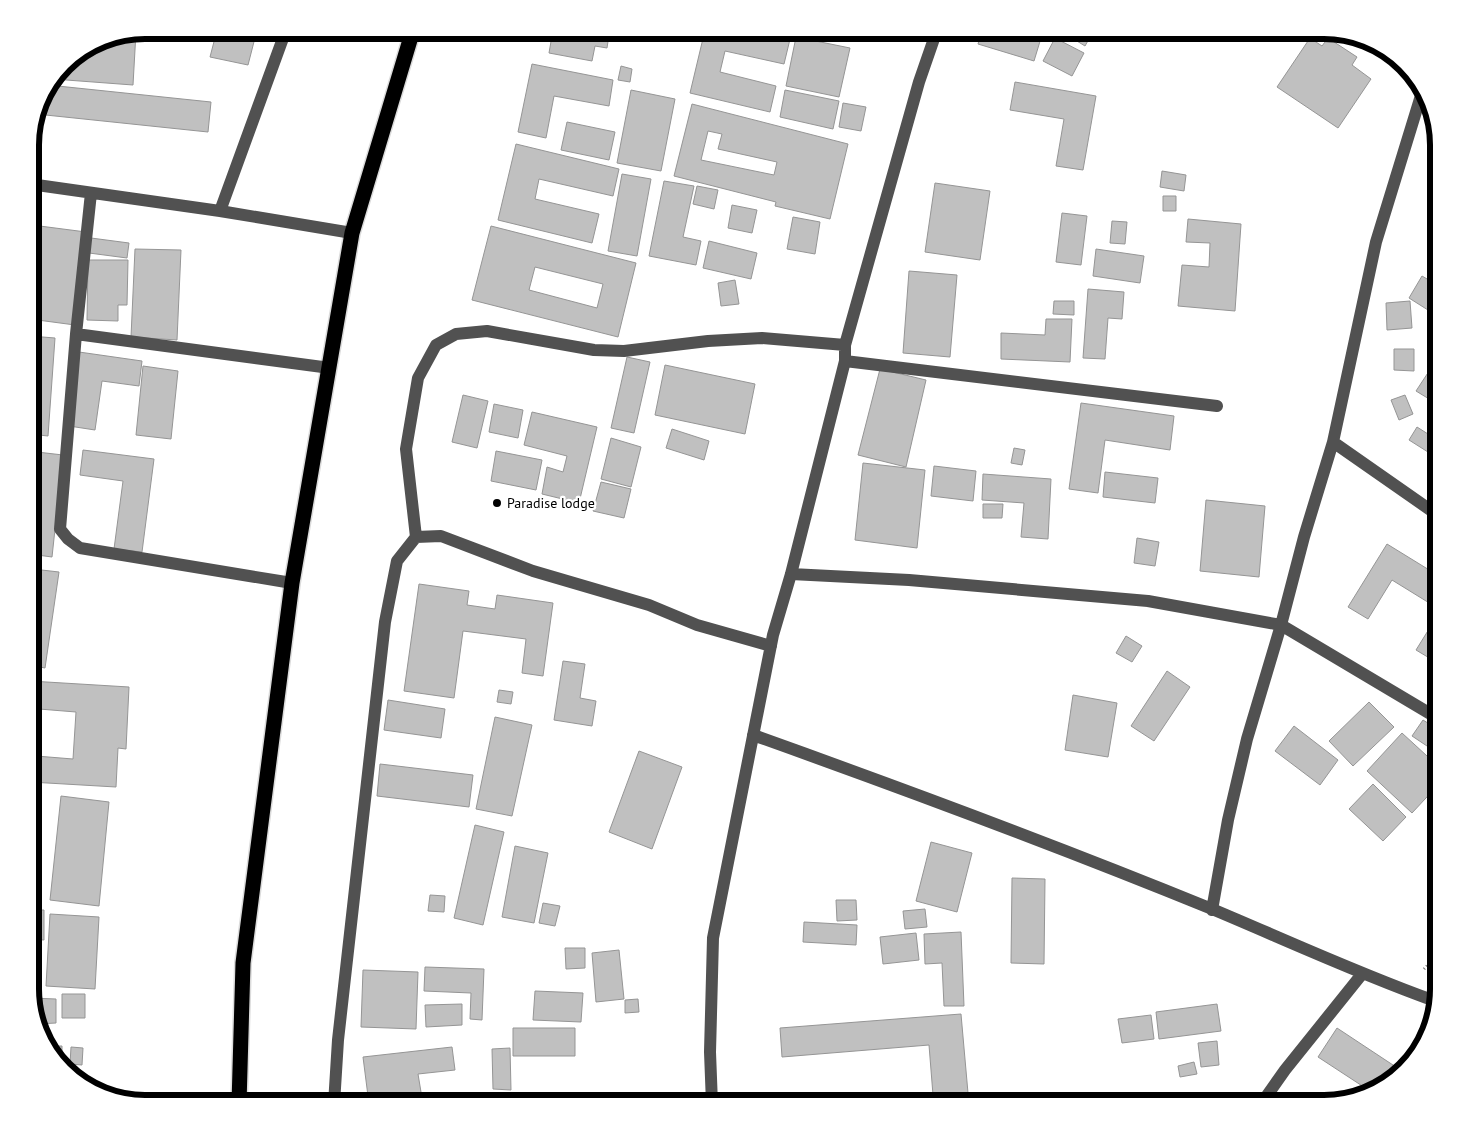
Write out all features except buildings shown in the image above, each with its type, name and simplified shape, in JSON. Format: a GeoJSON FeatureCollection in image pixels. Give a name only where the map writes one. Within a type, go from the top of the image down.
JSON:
{"type":"FeatureCollection","features":[{"type":"Feature","properties":{"kind":"highway"},"geometry":{"type":"LineString","coordinates":[[239,1095],[243,963],[292,583],[352,233],[410,39]]}},
{"type":"Feature","properties":{"kind":"street"},"geometry":{"type":"LineString","coordinates":[[220,211],[283,39]]}},
{"type":"Feature","properties":{"kind":"street"},"geometry":{"type":"LineString","coordinates":[[712,1095],[710,1052],[713,938],[771,646],[845,361],[845,345],[919,82],[934,39]]}},
{"type":"Feature","properties":{"kind":"street"},"geometry":{"type":"LineString","coordinates":[[1212,910],[1228,820],[1247,740],[1281,625],[1304,537],[1333,442],[1376,242],[1420,100]]}},
{"type":"Feature","properties":{"kind":"street"},"geometry":{"type":"LineString","coordinates":[[39,185],[220,211],[352,233]]}},
{"type":"Feature","properties":{"kind":"street"},"geometry":{"type":"LineString","coordinates":[[91,193],[76,334],[60,529],[68,540],[80,548],[292,583]]}},
{"type":"Feature","properties":{"kind":"street"},"geometry":{"type":"LineString","coordinates":[[335,1095],[338,1040],[385,622],[397,561],[416,537],[406,449],[418,378],[436,345],[456,334],[487,331],[594,350],[624,352],[708,341],[762,338],[845,345]]}},
{"type":"Feature","properties":{"kind":"street"},"geometry":{"type":"LineString","coordinates":[[76,334],[330,368]]}},
{"type":"Feature","properties":{"kind":"street"},"geometry":{"type":"LineString","coordinates":[[845,361],[1217,406]]}},
{"type":"Feature","properties":{"kind":"street"},"geometry":{"type":"LineString","coordinates":[[1333,442],[1430,510]]}},
{"type":"Feature","properties":{"kind":"street"},"geometry":{"type":"LineString","coordinates":[[416,537],[441,536],[533,571],[649,605],[697,624],[771,646]]}},
{"type":"Feature","properties":{"kind":"street"},"geometry":{"type":"LineString","coordinates":[[791,574],[909,580],[1148,601],[1281,625],[1430,714]]}},
{"type":"Feature","properties":{"kind":"street"},"geometry":{"type":"LineString","coordinates":[[753,735],[933,800],[1212,910],[1362,974],[1429,999]]}},
{"type":"Feature","properties":{"kind":"street"},"geometry":{"type":"LineString","coordinates":[[1267,1095],[1285,1070],[1362,974]]}},
{"type":"Feature","properties":{"kind":"place","name":"Paradise lodge"},"geometry":{"type":"Point","coordinates":[497,503]}}]}
